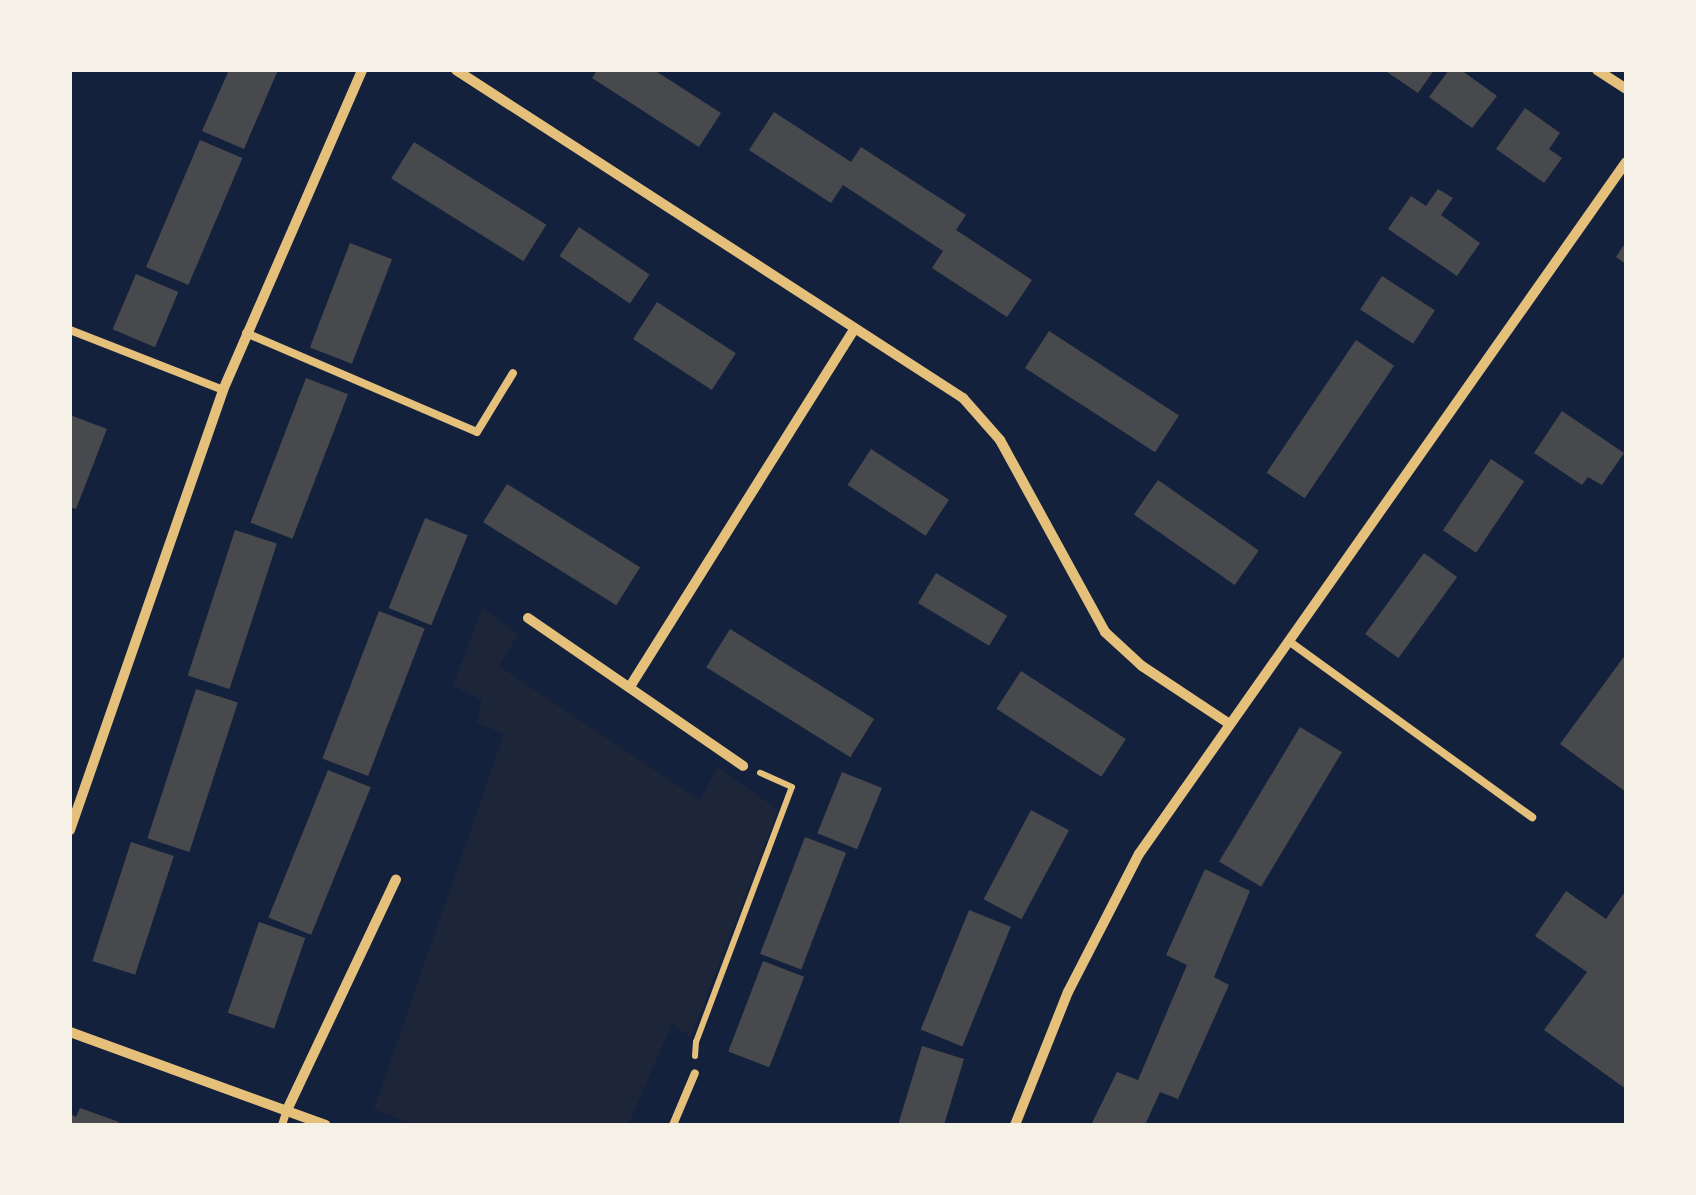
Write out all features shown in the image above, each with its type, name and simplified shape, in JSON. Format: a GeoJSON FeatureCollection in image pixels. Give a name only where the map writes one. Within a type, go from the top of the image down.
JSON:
{"type":"FeatureCollection","features":[{"type":"Feature","properties":{"kind":"street"},"geometry":{"type":"LineString","coordinates":[[70,830],[222,390],[362,70]]}},
{"type":"Feature","properties":{"kind":"street"},"geometry":{"type":"LineString","coordinates":[[456,70],[963,398],[1000,440],[1105,632],[1142,666],[1228,723]]}},
{"type":"Feature","properties":{"kind":"street"},"geometry":{"type":"LineString","coordinates":[[1597,70],[1626,89]]}},
{"type":"Feature","properties":{"kind":"street"},"geometry":{"type":"LineString","coordinates":[[1015,1125],[1068,992],[1139,854],[1626,162]]}},
{"type":"Feature","properties":{"kind":"street"},"geometry":{"type":"LineString","coordinates":[[630,685],[854,330]]}},
{"type":"Feature","properties":{"kind":"street"},"geometry":{"type":"LineString","coordinates":[[528,618],[743,766]]}},
{"type":"Feature","properties":{"kind":"street"},"geometry":{"type":"LineString","coordinates":[[287,1110],[396,880]]}},
{"type":"Feature","properties":{"kind":"street"},"geometry":{"type":"LineString","coordinates":[[70,1032],[326,1125]]}},
{"type":"Feature","properties":{"kind":"lane"},"geometry":{"type":"LineString","coordinates":[[70,330],[222,390]]}},
{"type":"Feature","properties":{"kind":"lane"},"geometry":{"type":"LineString","coordinates":[[245,333],[477,432],[513,373]]}},
{"type":"Feature","properties":{"kind":"lane"},"geometry":{"type":"LineString","coordinates":[[1290,642],[1532,817]]}},
{"type":"Feature","properties":{"kind":"lane"},"geometry":{"type":"LineString","coordinates":[[673,1125],[694,1072]]}},
{"type":"Feature","properties":{"kind":"lane"},"geometry":{"type":"LineString","coordinates":[[282,1125],[287,1110]]}},
{"type":"Feature","properties":{"kind":"path"},"geometry":{"type":"LineString","coordinates":[[694,1072],[696,1042],[792,787],[743,766]]}},
{"type":"Feature","properties":{"kind":"shaded area"},"geometry":{"type":"Polygon","coordinates":[[[482,608],[518,634],[499,666],[700,800],[718,767],[778,810],[691,1037],[672,1024],[628,1125],[415,1125],[374,1109],[504,734],[477,723],[482,700],[453,686],[482,608]]]}},
{"type":"Feature","properties":{"kind":"building"},"geometry":{"type":"Polygon","coordinates":[[[229,70],[278,70],[244,149],[202,131],[229,70]]]}},
{"type":"Feature","properties":{"kind":"building"},"geometry":{"type":"Polygon","coordinates":[[[597,70],[654,70],[721,113],[699,147],[592,78],[597,70]]]}},
{"type":"Feature","properties":{"kind":"building"},"geometry":{"type":"Polygon","coordinates":[[[1384,70],[1434,70],[1418,93],[1384,70]]]}},
{"type":"Feature","properties":{"kind":"building"},"geometry":{"type":"Polygon","coordinates":[[[1449,70],[1461,70],[1497,96],[1472,128],[1429,97],[1449,70]]]}},
{"type":"Feature","properties":{"kind":"building"},"geometry":{"type":"Polygon","coordinates":[[[1525,108],[1560,133],[1549,149],[1562,158],[1544,183],[1496,149],[1525,108]]]}},
{"type":"Feature","properties":{"kind":"building"},"geometry":{"type":"Polygon","coordinates":[[[774,112],[851,162],[861,147],[966,215],[956,230],[1032,280],[1007,317],[932,268],[943,251],[843,185],[831,203],[749,150],[774,112]]]}},
{"type":"Feature","properties":{"kind":"building"},"geometry":{"type":"Polygon","coordinates":[[[200,140],[242,158],[188,285],[146,267],[200,140]]]}},
{"type":"Feature","properties":{"kind":"building"},"geometry":{"type":"Polygon","coordinates":[[[414,142],[546,225],[524,261],[391,178],[414,142]]]}},
{"type":"Feature","properties":{"kind":"building"},"geometry":{"type":"Polygon","coordinates":[[[1438,189],[1453,198],[1441,215],[1480,243],[1457,276],[1388,229],[1411,196],[1426,206],[1438,189]]]}},
{"type":"Feature","properties":{"kind":"building"},"geometry":{"type":"Polygon","coordinates":[[[579,227],[649,275],[630,304],[559,256],[579,227]]]}},
{"type":"Feature","properties":{"kind":"building"},"geometry":{"type":"Polygon","coordinates":[[[1626,242],[1626,264],[1616,257],[1626,242]]]}},
{"type":"Feature","properties":{"kind":"building"},"geometry":{"type":"Polygon","coordinates":[[[350,243],[392,259],[352,364],[310,348],[350,243]]]}},
{"type":"Feature","properties":{"kind":"building"},"geometry":{"type":"Polygon","coordinates":[[[136,274],[178,292],[155,347],[113,329],[136,274]]]}},
{"type":"Feature","properties":{"kind":"building"},"geometry":{"type":"Polygon","coordinates":[[[1382,276],[1435,310],[1413,344],[1360,310],[1382,276]]]}},
{"type":"Feature","properties":{"kind":"building"},"geometry":{"type":"Polygon","coordinates":[[[657,302],[736,353],[712,390],[633,339],[657,302]]]}},
{"type":"Feature","properties":{"kind":"building"},"geometry":{"type":"Polygon","coordinates":[[[1049,331],[1179,415],[1155,452],[1025,368],[1049,331]]]}},
{"type":"Feature","properties":{"kind":"building"},"geometry":{"type":"Polygon","coordinates":[[[1356,340],[1394,366],[1305,498],[1267,473],[1356,340]]]}},
{"type":"Feature","properties":{"kind":"building"},"geometry":{"type":"Polygon","coordinates":[[[306,378],[348,394],[292,539],[250,523],[306,378]]]}},
{"type":"Feature","properties":{"kind":"building"},"geometry":{"type":"Polygon","coordinates":[[[1562,411],[1624,453],[1602,485],[1588,477],[1582,485],[1534,453],[1562,411]]]}},
{"type":"Feature","properties":{"kind":"building"},"geometry":{"type":"Polygon","coordinates":[[[70,415],[107,429],[76,509],[70,507],[70,415]]]}},
{"type":"Feature","properties":{"kind":"building"},"geometry":{"type":"Polygon","coordinates":[[[871,449],[949,500],[926,536],[848,485],[871,449]]]}},
{"type":"Feature","properties":{"kind":"building"},"geometry":{"type":"Polygon","coordinates":[[[1491,459],[1524,481],[1476,553],[1443,530],[1491,459]]]}},
{"type":"Feature","properties":{"kind":"building"},"geometry":{"type":"Polygon","coordinates":[[[1158,480],[1259,551],[1235,585],[1134,514],[1158,480]]]}},
{"type":"Feature","properties":{"kind":"building"},"geometry":{"type":"Polygon","coordinates":[[[507,484],[640,567],[616,605],[483,522],[507,484]]]}},
{"type":"Feature","properties":{"kind":"building"},"geometry":{"type":"Polygon","coordinates":[[[425,518],[468,535],[431,625],[389,608],[425,518]]]}},
{"type":"Feature","properties":{"kind":"building"},"geometry":{"type":"Polygon","coordinates":[[[235,530],[277,544],[230,689],[188,676],[235,530]]]}},
{"type":"Feature","properties":{"kind":"building"},"geometry":{"type":"Polygon","coordinates":[[[1424,553],[1457,577],[1398,658],[1365,634],[1424,553]]]}},
{"type":"Feature","properties":{"kind":"building"},"geometry":{"type":"Polygon","coordinates":[[[936,573],[1007,616],[989,646],[918,603],[936,573]]]}},
{"type":"Feature","properties":{"kind":"building"},"geometry":{"type":"Polygon","coordinates":[[[379,611],[425,629],[368,776],[322,759],[379,611]]]}},
{"type":"Feature","properties":{"kind":"building"},"geometry":{"type":"Polygon","coordinates":[[[730,629],[874,719],[850,757],[706,667],[730,629]]]}},
{"type":"Feature","properties":{"kind":"building"},"geometry":{"type":"Polygon","coordinates":[[[1626,654],[1626,792],[1560,744],[1626,654]]]}},
{"type":"Feature","properties":{"kind":"building"},"geometry":{"type":"Polygon","coordinates":[[[1021,671],[1126,739],[1101,777],[996,709],[1021,671]]]}},
{"type":"Feature","properties":{"kind":"building"},"geometry":{"type":"Polygon","coordinates":[[[196,689],[238,703],[189,852],[147,838],[196,689]]]}},
{"type":"Feature","properties":{"kind":"building"},"geometry":{"type":"Polygon","coordinates":[[[1300,727],[1342,752],[1261,887],[1219,862],[1300,727]]]}},
{"type":"Feature","properties":{"kind":"building"},"geometry":{"type":"Polygon","coordinates":[[[328,770],[371,787],[311,935],[268,917],[328,770]]]}},
{"type":"Feature","properties":{"kind":"building"},"geometry":{"type":"Polygon","coordinates":[[[842,772],[882,788],[857,849],[817,833],[842,772]]]}},
{"type":"Feature","properties":{"kind":"building"},"geometry":{"type":"Polygon","coordinates":[[[1031,810],[1069,830],[1022,919],[984,899],[1031,810]]]}},
{"type":"Feature","properties":{"kind":"building"},"geometry":{"type":"Polygon","coordinates":[[[805,837],[846,853],[801,969],[760,954],[805,837]]]}},
{"type":"Feature","properties":{"kind":"building"},"geometry":{"type":"Polygon","coordinates":[[[131,842],[174,856],[135,975],[92,961],[131,842]]]}},
{"type":"Feature","properties":{"kind":"building"},"geometry":{"type":"Polygon","coordinates":[[[1205,869],[1250,891],[1214,977],[1229,985],[1178,1099],[1160,1092],[1145,1125],[1091,1125],[1117,1072],[1138,1080],[1187,965],[1166,955],[1205,869]]]}},
{"type":"Feature","properties":{"kind":"building"},"geometry":{"type":"Polygon","coordinates":[[[1626,890],[1626,1089],[1544,1030],[1587,972],[1535,936],[1566,891],[1606,919],[1626,890]]]}},
{"type":"Feature","properties":{"kind":"building"},"geometry":{"type":"Polygon","coordinates":[[[969,910],[1011,927],[962,1046],[921,1030],[969,910]]]}},
{"type":"Feature","properties":{"kind":"building"},"geometry":{"type":"Polygon","coordinates":[[[259,922],[305,938],[274,1029],[228,1013],[259,922]]]}},
{"type":"Feature","properties":{"kind":"building"},"geometry":{"type":"Polygon","coordinates":[[[763,961],[804,977],[769,1067],[728,1052],[763,961]]]}},
{"type":"Feature","properties":{"kind":"building"},"geometry":{"type":"Polygon","coordinates":[[[922,1046],[964,1059],[944,1125],[898,1125],[922,1046]]]}},
{"type":"Feature","properties":{"kind":"building"},"geometry":{"type":"Polygon","coordinates":[[[80,1108],[119,1122],[118,1125],[70,1125],[70,1114],[76,1117],[80,1108]]]}}]}
